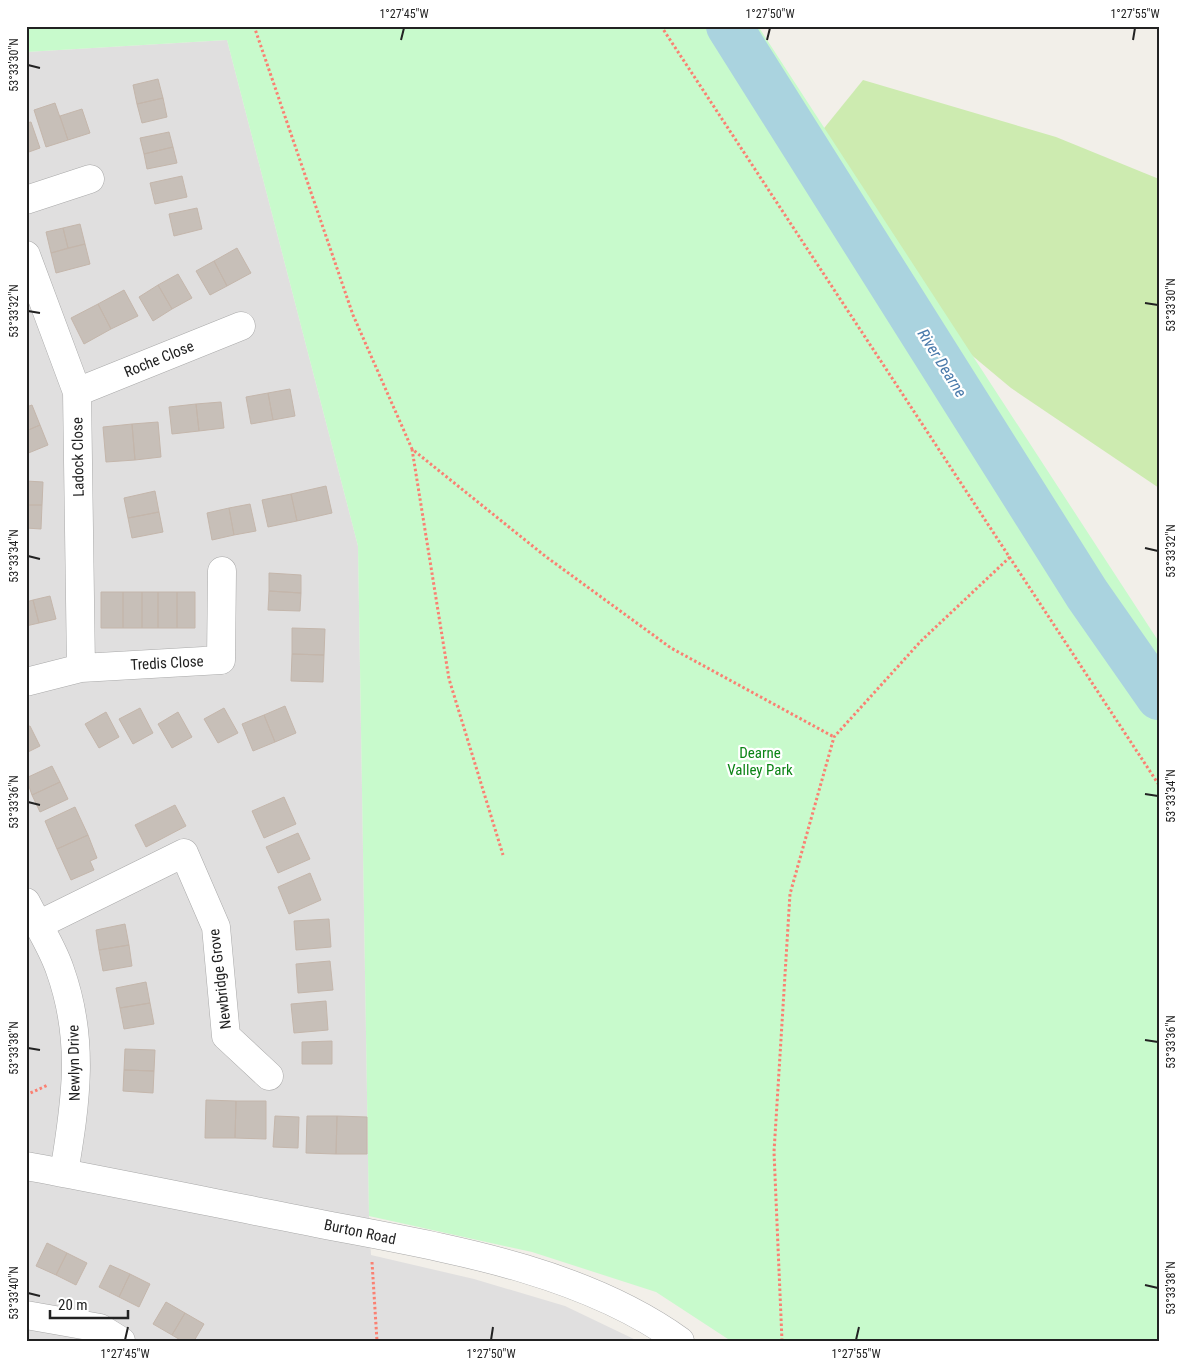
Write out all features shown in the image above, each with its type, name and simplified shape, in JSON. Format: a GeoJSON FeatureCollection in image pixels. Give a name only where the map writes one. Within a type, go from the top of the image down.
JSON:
{"type":"FeatureCollection","features":[{"type":"Feature","properties":{"kind":"street"},"geometry":{"type":"LineString","coordinates":[[26,200],[90,179]]}},
{"type":"Feature","properties":{"kind":"street","name":"Ladock Close"},"geometry":{"type":"LineString","coordinates":[[26,255],[77,392],[81,668]]}},
{"type":"Feature","properties":{"kind":"street","name":"Roche Close"},"geometry":{"type":"LineString","coordinates":[[77,392],[241,326]]}},
{"type":"Feature","properties":{"kind":"street","name":"Tredis Close"},"geometry":{"type":"LineString","coordinates":[[26,682],[81,668],[221,660],[222,571]]}},
{"type":"Feature","properties":{"kind":"street","name":"Newbridge Grove"},"geometry":{"type":"LineString","coordinates":[[32,913],[184,853],[216,927],[226,1036],[269,1076]]}},
{"type":"Feature","properties":{"kind":"street","name":"Newlyn Drive"},"geometry":{"type":"LineString","coordinates":[[32,913],[60,968],[71,1004],[76,1034],[75,1108],[64,1173]]}},
{"type":"Feature","properties":{"kind":"street","name":"Burton Road"},"geometry":{"type":"LineString","coordinates":[[26,1166],[370,1234],[493,1261],[584,1288],[662,1328],[680,1341]]}},
{"type":"Feature","properties":{"kind":"street"},"geometry":{"type":"LineString","coordinates":[[26,1315],[100,1328],[121,1341]]}},
{"type":"Feature","properties":{"kind":"path"},"geometry":{"type":"LineString","coordinates":[[254,26],[353,315],[412,449],[449,679],[504,855]]}},
{"type":"Feature","properties":{"kind":"path"},"geometry":{"type":"LineString","coordinates":[[661,26],[1159,785]]}},
{"type":"Feature","properties":{"kind":"path"},"geometry":{"type":"LineString","coordinates":[[412,449],[545,556],[671,648],[834,737]]}},
{"type":"Feature","properties":{"kind":"path"},"geometry":{"type":"LineString","coordinates":[[782,1341],[774,1152],[790,894],[834,737],[921,641],[1010,557]]}},
{"type":"Feature","properties":{"kind":"path"},"geometry":{"type":"LineString","coordinates":[[370,1234],[377,1341]]}},
{"type":"Feature","properties":{"kind":"shaded area"},"geometry":{"type":"Polygon","coordinates":[[[227,40],[358,546],[371,1255],[474,1279],[565,1306],[638,1341],[26,1341],[26,52],[227,40]]]}},
{"type":"Feature","properties":{"kind":"green space","name":"Dearne Valley Park"},"geometry":{"type":"Polygon","coordinates":[[[26,26],[758,26],[1159,642],[1159,1341],[731,1341],[656,1292],[532,1252],[369,1216],[358,546],[227,40],[26,52],[26,26]]]}},
{"type":"Feature","properties":{"kind":"green space"},"geometry":{"type":"Polygon","coordinates":[[[863,80],[1056,137],[1159,179],[1159,488],[1011,388],[774,190],[863,80]]]}},
{"type":"Feature","properties":{"kind":"building"},"geometry":{"type":"Polygon","coordinates":[[[158,79],[163,98],[137,104],[133,85],[158,79]]]}},
{"type":"Feature","properties":{"kind":"building"},"geometry":{"type":"Polygon","coordinates":[[[163,98],[167,117],[142,123],[137,104],[163,98]]]}},
{"type":"Feature","properties":{"kind":"building"},"geometry":{"type":"Polygon","coordinates":[[[55,103],[68,140],[46,147],[34,110],[55,103]]]}},
{"type":"Feature","properties":{"kind":"building"},"geometry":{"type":"Polygon","coordinates":[[[82,109],[90,133],[68,140],[60,116],[82,109]]]}},
{"type":"Feature","properties":{"kind":"building"},"geometry":{"type":"Polygon","coordinates":[[[31,122],[40,148],[26,153],[26,123],[31,122]]]}},
{"type":"Feature","properties":{"kind":"building"},"geometry":{"type":"Polygon","coordinates":[[[169,132],[173,147],[144,154],[140,138],[169,132]]]}},
{"type":"Feature","properties":{"kind":"building"},"geometry":{"type":"Polygon","coordinates":[[[173,147],[177,163],[147,169],[144,154],[173,147]]]}},
{"type":"Feature","properties":{"kind":"building"},"geometry":{"type":"Polygon","coordinates":[[[182,176],[187,197],[155,204],[150,183],[182,176]]]}},
{"type":"Feature","properties":{"kind":"building"},"geometry":{"type":"Polygon","coordinates":[[[197,208],[202,229],[174,236],[169,214],[197,208]]]}},
{"type":"Feature","properties":{"kind":"building"},"geometry":{"type":"Polygon","coordinates":[[[80,224],[85,244],[68,248],[63,228],[80,224]]]}},
{"type":"Feature","properties":{"kind":"building"},"geometry":{"type":"Polygon","coordinates":[[[63,228],[68,248],[51,253],[46,232],[63,228]]]}},
{"type":"Feature","properties":{"kind":"building"},"geometry":{"type":"Polygon","coordinates":[[[85,244],[90,264],[56,273],[51,253],[85,244]]]}},
{"type":"Feature","properties":{"kind":"building"},"geometry":{"type":"Polygon","coordinates":[[[237,248],[251,273],[227,286],[214,261],[237,248]]]}},
{"type":"Feature","properties":{"kind":"building"},"geometry":{"type":"Polygon","coordinates":[[[214,261],[227,286],[210,295],[196,271],[214,261]]]}},
{"type":"Feature","properties":{"kind":"building"},"geometry":{"type":"Polygon","coordinates":[[[178,274],[192,298],[172,309],[158,285],[178,274]]]}},
{"type":"Feature","properties":{"kind":"building"},"geometry":{"type":"Polygon","coordinates":[[[158,285],[172,309],[153,321],[139,297],[158,285]]]}},
{"type":"Feature","properties":{"kind":"building"},"geometry":{"type":"Polygon","coordinates":[[[124,290],[138,316],[111,329],[98,304],[124,290]]]}},
{"type":"Feature","properties":{"kind":"building"},"geometry":{"type":"Polygon","coordinates":[[[98,304],[111,329],[84,344],[71,318],[98,304]]]}},
{"type":"Feature","properties":{"kind":"building"},"geometry":{"type":"Polygon","coordinates":[[[290,389],[295,416],[273,420],[268,393],[290,389]]]}},
{"type":"Feature","properties":{"kind":"building"},"geometry":{"type":"Polygon","coordinates":[[[268,393],[273,420],[251,424],[246,397],[268,393]]]}},
{"type":"Feature","properties":{"kind":"building"},"geometry":{"type":"Polygon","coordinates":[[[221,402],[224,428],[199,431],[196,404],[221,402]]]}},
{"type":"Feature","properties":{"kind":"building"},"geometry":{"type":"Polygon","coordinates":[[[196,404],[199,431],[172,434],[169,407],[196,404]]]}},
{"type":"Feature","properties":{"kind":"building"},"geometry":{"type":"Polygon","coordinates":[[[32,405],[40,425],[26,431],[26,407],[32,405]]]}},
{"type":"Feature","properties":{"kind":"building"},"geometry":{"type":"Polygon","coordinates":[[[158,422],[161,457],[135,460],[132,424],[158,422]]]}},
{"type":"Feature","properties":{"kind":"building"},"geometry":{"type":"Polygon","coordinates":[[[132,424],[135,460],[106,462],[103,427],[132,424]]]}},
{"type":"Feature","properties":{"kind":"building"},"geometry":{"type":"Polygon","coordinates":[[[40,425],[48,445],[26,454],[26,431],[40,425]]]}},
{"type":"Feature","properties":{"kind":"building"},"geometry":{"type":"Polygon","coordinates":[[[26,481],[43,482],[42,505],[26,505],[26,481]]]}},
{"type":"Feature","properties":{"kind":"building"},"geometry":{"type":"Polygon","coordinates":[[[326,486],[332,513],[297,521],[291,494],[326,486]]]}},
{"type":"Feature","properties":{"kind":"building"},"geometry":{"type":"Polygon","coordinates":[[[155,491],[159,512],[128,518],[124,498],[155,491]]]}},
{"type":"Feature","properties":{"kind":"building"},"geometry":{"type":"Polygon","coordinates":[[[291,494],[297,521],[268,527],[262,500],[291,494]]]}},
{"type":"Feature","properties":{"kind":"building"},"geometry":{"type":"Polygon","coordinates":[[[250,504],[256,531],[234,535],[229,508],[250,504]]]}},
{"type":"Feature","properties":{"kind":"building"},"geometry":{"type":"Polygon","coordinates":[[[26,505],[42,505],[41,529],[26,528],[26,505]]]}},
{"type":"Feature","properties":{"kind":"building"},"geometry":{"type":"Polygon","coordinates":[[[229,508],[234,535],[212,540],[207,513],[229,508]]]}},
{"type":"Feature","properties":{"kind":"building"},"geometry":{"type":"Polygon","coordinates":[[[159,512],[163,532],[132,538],[128,518],[159,512]]]}},
{"type":"Feature","properties":{"kind":"building"},"geometry":{"type":"Polygon","coordinates":[[[269,573],[301,575],[301,593],[269,591],[269,573]]]}},
{"type":"Feature","properties":{"kind":"building"},"geometry":{"type":"Polygon","coordinates":[[[269,591],[301,593],[300,611],[268,610],[269,591]]]}},
{"type":"Feature","properties":{"kind":"building"},"geometry":{"type":"Polygon","coordinates":[[[101,592],[123,592],[123,628],[101,628],[101,592]]]}},
{"type":"Feature","properties":{"kind":"building"},"geometry":{"type":"Polygon","coordinates":[[[123,592],[142,592],[142,628],[123,628],[123,592]]]}},
{"type":"Feature","properties":{"kind":"building"},"geometry":{"type":"Polygon","coordinates":[[[142,592],[158,592],[158,628],[142,628],[142,592]]]}},
{"type":"Feature","properties":{"kind":"building"},"geometry":{"type":"Polygon","coordinates":[[[158,592],[177,592],[177,628],[158,628],[158,592]]]}},
{"type":"Feature","properties":{"kind":"building"},"geometry":{"type":"Polygon","coordinates":[[[177,592],[195,592],[195,628],[177,628],[177,592]]]}},
{"type":"Feature","properties":{"kind":"building"},"geometry":{"type":"Polygon","coordinates":[[[50,596],[56,619],[39,623],[33,600],[50,596]]]}},
{"type":"Feature","properties":{"kind":"building"},"geometry":{"type":"Polygon","coordinates":[[[33,600],[39,623],[26,626],[26,602],[33,600]]]}},
{"type":"Feature","properties":{"kind":"building"},"geometry":{"type":"Polygon","coordinates":[[[292,628],[325,629],[324,655],[292,654],[292,628]]]}},
{"type":"Feature","properties":{"kind":"building"},"geometry":{"type":"Polygon","coordinates":[[[292,654],[324,655],[323,682],[291,681],[292,654]]]}},
{"type":"Feature","properties":{"kind":"building"},"geometry":{"type":"Polygon","coordinates":[[[285,706],[296,733],[275,742],[264,715],[285,706]]]}},
{"type":"Feature","properties":{"kind":"building"},"geometry":{"type":"Polygon","coordinates":[[[140,708],[153,733],[133,744],[119,719],[140,708]]]}},
{"type":"Feature","properties":{"kind":"building"},"geometry":{"type":"Polygon","coordinates":[[[224,708],[238,733],[218,743],[204,719],[224,708]]]}},
{"type":"Feature","properties":{"kind":"building"},"geometry":{"type":"Polygon","coordinates":[[[106,712],[119,737],[99,748],[85,724],[106,712]]]}},
{"type":"Feature","properties":{"kind":"building"},"geometry":{"type":"Polygon","coordinates":[[[178,712],[192,737],[172,748],[158,724],[178,712]]]}},
{"type":"Feature","properties":{"kind":"building"},"geometry":{"type":"Polygon","coordinates":[[[264,715],[275,742],[253,751],[242,724],[264,715]]]}},
{"type":"Feature","properties":{"kind":"building"},"geometry":{"type":"Polygon","coordinates":[[[30,726],[40,746],[26,753],[26,727],[30,726]]]}},
{"type":"Feature","properties":{"kind":"building"},"geometry":{"type":"Polygon","coordinates":[[[52,766],[60,782],[32,795],[26,778],[52,766]]]}},
{"type":"Feature","properties":{"kind":"building"},"geometry":{"type":"Polygon","coordinates":[[[60,782],[68,799],[40,812],[32,795],[60,782]]]}},
{"type":"Feature","properties":{"kind":"building"},"geometry":{"type":"Polygon","coordinates":[[[284,797],[296,824],[264,838],[252,811],[284,797]]]}},
{"type":"Feature","properties":{"kind":"building"},"geometry":{"type":"Polygon","coordinates":[[[175,805],[186,826],[146,847],[135,825],[175,805]]]}},
{"type":"Feature","properties":{"kind":"building"},"geometry":{"type":"Polygon","coordinates":[[[75,807],[88,835],[57,849],[45,821],[75,807]]]}},
{"type":"Feature","properties":{"kind":"building"},"geometry":{"type":"Polygon","coordinates":[[[298,833],[310,859],[278,873],[266,847],[298,833]]]}},
{"type":"Feature","properties":{"kind":"building"},"geometry":{"type":"Polygon","coordinates":[[[88,835],[97,858],[90,861],[94,870],[71,880],[57,849],[88,835]]]}},
{"type":"Feature","properties":{"kind":"building"},"geometry":{"type":"Polygon","coordinates":[[[310,873],[321,900],[289,914],[278,887],[310,873]]]}},
{"type":"Feature","properties":{"kind":"building"},"geometry":{"type":"Polygon","coordinates":[[[329,919],[331,947],[296,950],[294,921],[329,919]]]}},
{"type":"Feature","properties":{"kind":"building"},"geometry":{"type":"Polygon","coordinates":[[[125,924],[129,945],[99,950],[96,930],[125,924]]]}},
{"type":"Feature","properties":{"kind":"building"},"geometry":{"type":"Polygon","coordinates":[[[129,945],[132,966],[103,971],[99,950],[129,945]]]}},
{"type":"Feature","properties":{"kind":"building"},"geometry":{"type":"Polygon","coordinates":[[[330,961],[333,990],[298,993],[296,964],[330,961]]]}},
{"type":"Feature","properties":{"kind":"building"},"geometry":{"type":"Polygon","coordinates":[[[146,982],[150,1003],[120,1008],[116,988],[146,982]]]}},
{"type":"Feature","properties":{"kind":"building"},"geometry":{"type":"Polygon","coordinates":[[[326,1001],[328,1030],[294,1033],[291,1004],[326,1001]]]}},
{"type":"Feature","properties":{"kind":"building"},"geometry":{"type":"Polygon","coordinates":[[[150,1003],[154,1024],[124,1029],[120,1008],[150,1003]]]}},
{"type":"Feature","properties":{"kind":"building"},"geometry":{"type":"Polygon","coordinates":[[[332,1041],[332,1064],[302,1064],[302,1042],[332,1041]]]}},
{"type":"Feature","properties":{"kind":"building"},"geometry":{"type":"Polygon","coordinates":[[[125,1049],[155,1050],[154,1071],[124,1070],[125,1049]]]}},
{"type":"Feature","properties":{"kind":"building"},"geometry":{"type":"Polygon","coordinates":[[[124,1070],[154,1071],[153,1093],[123,1091],[124,1070]]]}},
{"type":"Feature","properties":{"kind":"building"},"geometry":{"type":"Polygon","coordinates":[[[206,1100],[236,1101],[235,1138],[205,1138],[206,1100]]]}},
{"type":"Feature","properties":{"kind":"building"},"geometry":{"type":"Polygon","coordinates":[[[236,1101],[266,1101],[266,1139],[235,1138],[236,1101]]]}},
{"type":"Feature","properties":{"kind":"building"},"geometry":{"type":"Polygon","coordinates":[[[275,1116],[299,1117],[298,1148],[273,1147],[275,1116]]]}},
{"type":"Feature","properties":{"kind":"building"},"geometry":{"type":"Polygon","coordinates":[[[307,1116],[337,1116],[336,1154],[306,1153],[307,1116]]]}},
{"type":"Feature","properties":{"kind":"building"},"geometry":{"type":"Polygon","coordinates":[[[337,1116],[367,1117],[367,1154],[336,1154],[337,1116]]]}},
{"type":"Feature","properties":{"kind":"building"},"geometry":{"type":"Polygon","coordinates":[[[47,1243],[67,1253],[56,1275],[36,1266],[47,1243]]]}},
{"type":"Feature","properties":{"kind":"building"},"geometry":{"type":"Polygon","coordinates":[[[67,1253],[87,1263],[76,1285],[56,1275],[67,1253]]]}},
{"type":"Feature","properties":{"kind":"building"},"geometry":{"type":"Polygon","coordinates":[[[110,1265],[130,1274],[119,1297],[99,1287],[110,1265]]]}},
{"type":"Feature","properties":{"kind":"building"},"geometry":{"type":"Polygon","coordinates":[[[130,1274],[150,1284],[139,1307],[119,1297],[130,1274]]]}},
{"type":"Feature","properties":{"kind":"building"},"geometry":{"type":"Polygon","coordinates":[[[166,1302],[185,1313],[172,1335],[153,1324],[166,1302]]]}},
{"type":"Feature","properties":{"kind":"building"},"geometry":{"type":"Polygon","coordinates":[[[185,1313],[204,1324],[194,1341],[182,1341],[172,1335],[185,1313]]]}},
{"type":"Feature","properties":{"kind":"waterway","name":"River Dearne"},"geometry":{"type":"LineString","coordinates":[[729,26],[1087,594],[1159,697]]}}]}
